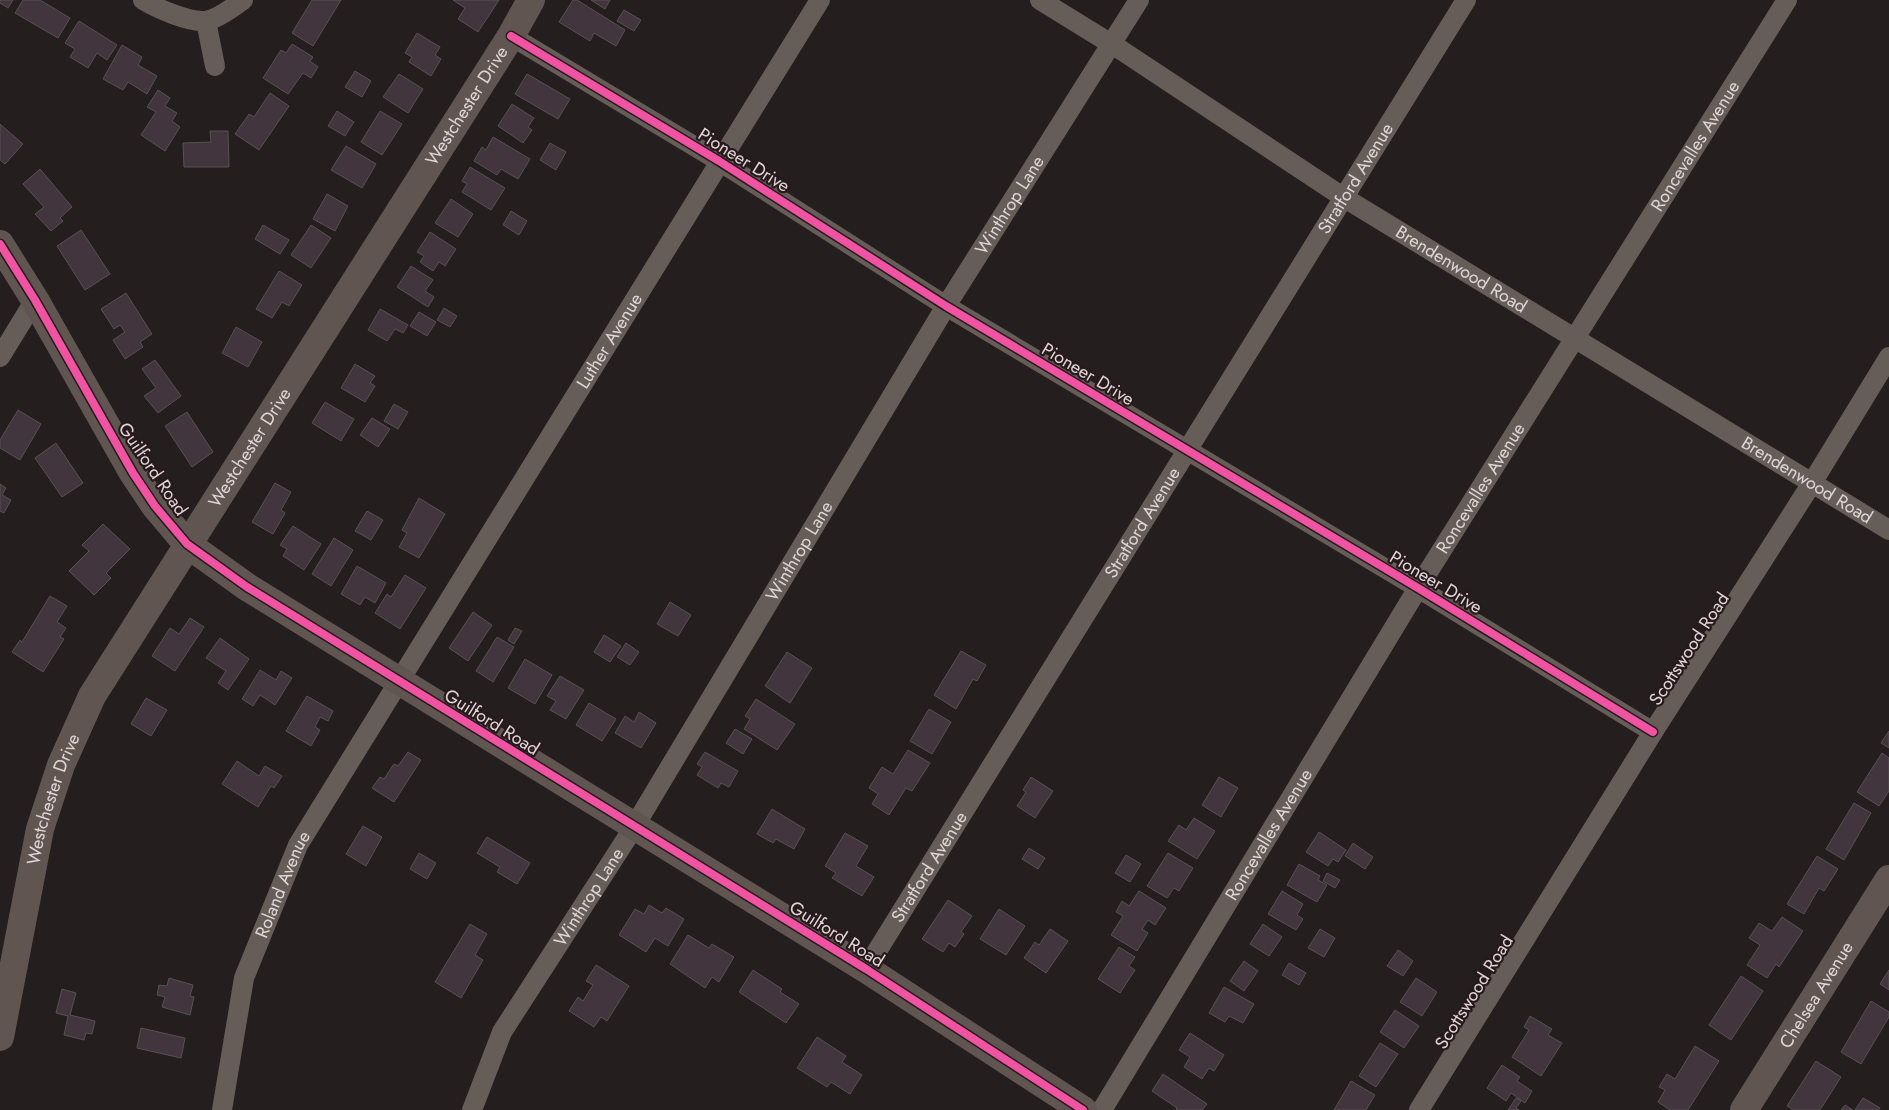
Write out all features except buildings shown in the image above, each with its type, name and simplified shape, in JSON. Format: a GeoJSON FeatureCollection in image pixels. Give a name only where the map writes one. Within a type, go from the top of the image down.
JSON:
{"type":"FeatureCollection","features":[{"type":"Feature","properties":{"kind":"street"},"geometry":{"type":"LineString","coordinates":[[143,0],[152,6],[179,16],[206,21],[233,8],[243,0]]}},
{"type":"Feature","properties":{"kind":"street","name":"Westchester Drive"},"geometry":{"type":"LineString","coordinates":[[0,1037],[40,829],[61,765],[92,696],[511,36],[531,0]]}},
{"type":"Feature","properties":{"kind":"street","name":"Luther Avenue"},"geometry":{"type":"LineString","coordinates":[[398,682],[820,0]]}},
{"type":"Feature","properties":{"kind":"street","name":"Brendenwood Road"},"geometry":{"type":"LineString","coordinates":[[1040,0],[1112,44],[1343,197],[1889,530]]}},
{"type":"Feature","properties":{"kind":"street","name":"Winthrop Lane"},"geometry":{"type":"LineString","coordinates":[[472,1110],[502,1032],[634,827],[946,306],[1139,0]]}},
{"type":"Feature","properties":{"kind":"street","name":"Stratford Avenue"},"geometry":{"type":"LineString","coordinates":[[866,969],[1188,452],[1343,197],[1466,0]]}},
{"type":"Feature","properties":{"kind":"street","name":"Roncevalles Avenue"},"geometry":{"type":"LineString","coordinates":[[1102,1110],[1418,588],[1787,0]]}},
{"type":"Feature","properties":{"kind":"street"},"geometry":{"type":"LineString","coordinates":[[206,21],[215,66]]}},
{"type":"Feature","properties":{"kind":"street","name":"Pioneer Drive"},"geometry":{"type":"LineString","coordinates":[[511,36],[719,161],[946,306],[1418,588],[1653,732]]}},
{"type":"Feature","properties":{"kind":"street","name":"Guilford Road"},"geometry":{"type":"LineString","coordinates":[[0,244],[35,300],[133,473],[156,506],[188,544],[247,588],[866,969],[1083,1110]]}},
{"type":"Feature","properties":{"kind":"street"},"geometry":{"type":"LineString","coordinates":[[0,357],[35,300]]}},
{"type":"Feature","properties":{"kind":"street","name":"Scottswood Road"},"geometry":{"type":"LineString","coordinates":[[1419,1110],[1653,732],[1812,484],[1889,356]]}},
{"type":"Feature","properties":{"kind":"street","name":"Roland Avenue"},"geometry":{"type":"LineString","coordinates":[[222,1110],[244,978],[298,845],[398,682]]}},
{"type":"Feature","properties":{"kind":"street","name":"Chelsea Avenue"},"geometry":{"type":"LineString","coordinates":[[1744,1110],[1889,879]]}},
{"type":"Feature","properties":{"kind":"cycle path"},"geometry":{"type":"LineString","coordinates":[[511,36],[719,161],[946,306],[1418,588],[1653,732]]}},
{"type":"Feature","properties":{"kind":"cycle path"},"geometry":{"type":"LineString","coordinates":[[0,244],[35,300],[133,473],[155,506],[187,544],[247,587],[866,969],[1083,1110]]}}]}
